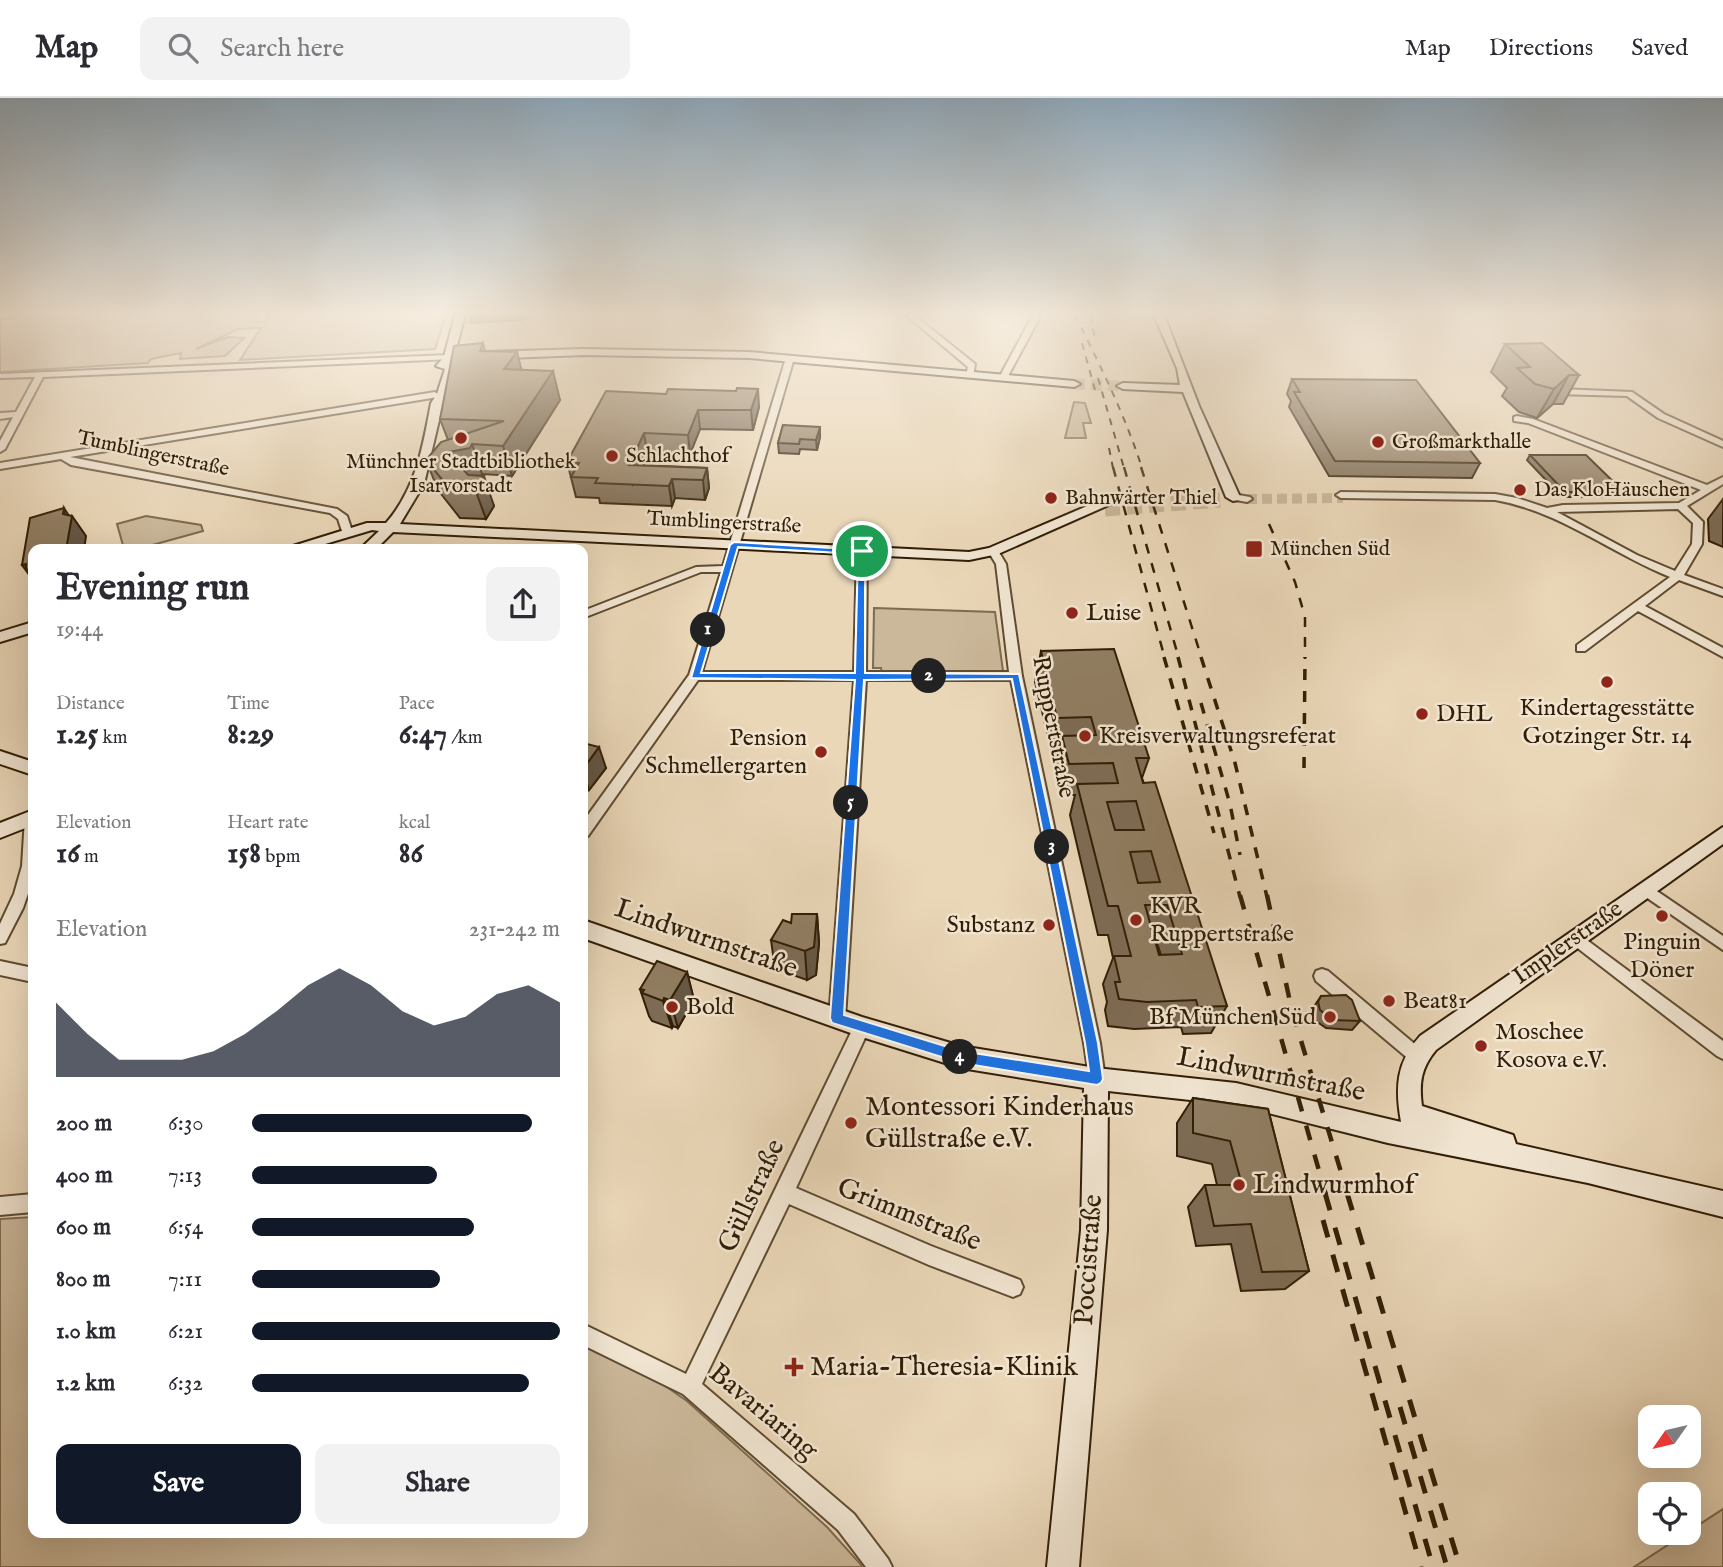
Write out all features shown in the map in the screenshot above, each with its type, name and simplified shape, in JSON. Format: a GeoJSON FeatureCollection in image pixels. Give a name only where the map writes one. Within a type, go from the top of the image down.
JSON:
{"type":"FeatureCollection","features":[{"type":"Feature","properties":{"kind":"street"},"geometry":{"type":"LineString","coordinates":[[0,449],[35,384]]}},
{"type":"Feature","properties":{"kind":"street"},"geometry":{"type":"LineString","coordinates":[[373,544],[393,526],[413,499],[421,481],[439,384]]}},
{"type":"Feature","properties":{"kind":"street"},"geometry":{"type":"LineString","coordinates":[[588,825],[695,676],[782,384]]}},
{"type":"Feature","properties":{"kind":"street"},"geometry":{"type":"LineString","coordinates":[[1069,384],[1074,384]]}},
{"type":"Feature","properties":{"kind":"street"},"geometry":{"type":"LineString","coordinates":[[1185,384],[1233,497]]}},
{"type":"Feature","properties":{"kind":"street"},"geometry":{"type":"LineString","coordinates":[[1123,386],[1187,389]]}},
{"type":"Feature","properties":{"kind":"street"},"geometry":{"type":"LineString","coordinates":[[1559,392],[1629,394],[1661,416],[1723,444]]}},
{"type":"Feature","properties":{"kind":"street"},"geometry":{"type":"LineString","coordinates":[[0,466],[436,399]]}},
{"type":"Feature","properties":{"kind":"street"},"geometry":{"type":"LineString","coordinates":[[0,416],[18,414]]}},
{"type":"Feature","properties":{"kind":"street"},"geometry":{"type":"LineString","coordinates":[[1517,419],[1530,421],[1717,486]]}},
{"type":"Feature","properties":{"kind":"street","name":"Tumblingerstraße"},"geometry":{"type":"LineString","coordinates":[[63,456],[71,462],[333,512],[342,517],[347,531]]}},
{"type":"Feature","properties":{"kind":"street"},"geometry":{"type":"LineString","coordinates":[[1548,511],[1563,508],[1681,506],[1717,486]]}},
{"type":"Feature","properties":{"kind":"street"},"geometry":{"type":"LineString","coordinates":[[1342,496],[1495,497],[1548,511],[1628,554],[1723,593]]}},
{"type":"Feature","properties":{"kind":"street","name":"Tumblingerstraße"},"geometry":{"type":"LineString","coordinates":[[306,544],[347,531],[373,526],[393,526],[453,532],[964,556],[993,551],[1104,506]]}},
{"type":"Feature","properties":{"kind":"street"},"geometry":{"type":"LineString","coordinates":[[1581,648],[1678,576],[1697,544],[1698,522],[1681,506]]}},
{"type":"Feature","properties":{"kind":"street"},"geometry":{"type":"LineString","coordinates":[[837,1018],[860,677],[862,551]]}},
{"type":"Feature","properties":{"kind":"street","name":"Ruppertstraße"},"geometry":{"type":"LineString","coordinates":[[993,551],[1001,567],[1016,676],[1092,1043],[1097,1079]]}},
{"type":"Feature","properties":{"kind":"street"},"geometry":{"type":"LineString","coordinates":[[588,613],[700,569],[726,569]]}},
{"type":"Feature","properties":{"kind":"street"},"geometry":{"type":"LineString","coordinates":[[1639,607],[1723,653]]}},
{"type":"Feature","properties":{"kind":"street"},"geometry":{"type":"LineString","coordinates":[[0,638],[28,629]]}},
{"type":"Feature","properties":{"kind":"street"},"geometry":{"type":"LineString","coordinates":[[695,676],[1016,676]]}},
{"type":"Feature","properties":{"kind":"street"},"geometry":{"type":"LineString","coordinates":[[0,757],[28,767]]}},
{"type":"Feature","properties":{"kind":"street"},"geometry":{"type":"LineString","coordinates":[[0,831],[28,820]]}},
{"type":"Feature","properties":{"kind":"street","name":"Implerstraße"},"geometry":{"type":"LineString","coordinates":[[1417,1056],[1442,1031],[1723,834]]}},
{"type":"Feature","properties":{"kind":"street"},"geometry":{"type":"LineString","coordinates":[[0,938],[23,891],[28,873]]}},
{"type":"Feature","properties":{"kind":"street"},"geometry":{"type":"LineString","coordinates":[[1645,889],[1723,944]]}},
{"type":"Feature","properties":{"kind":"street","name":"Lindwurmstraße"},"geometry":{"type":"LineString","coordinates":[[588,931],[862,1027],[961,1057],[1097,1079],[1236,1094],[1413,1120],[1588,1171],[1723,1204]]}},
{"type":"Feature","properties":{"kind":"street"},"geometry":{"type":"LineString","coordinates":[[1576,938],[1723,1051]]}},
{"type":"Feature","properties":{"kind":"street"},"geometry":{"type":"LineString","coordinates":[[0,968],[28,974]]}},
{"type":"Feature","properties":{"kind":"street"},"geometry":{"type":"LineString","coordinates":[[1322,976],[1417,1056],[1419,1084],[1413,1120]]}},
{"type":"Feature","properties":{"kind":"street","name":"Güllstraße"},"geometry":{"type":"LineString","coordinates":[[690,1387],[862,1027]]}},
{"type":"Feature","properties":{"kind":"street","name":"Poccistraße"},"geometry":{"type":"LineString","coordinates":[[1063,1567],[1094,1230],[1097,1079]]}},
{"type":"Feature","properties":{"kind":"street","name":"Grimmstraße"},"geometry":{"type":"LineString","coordinates":[[785,1193],[929,1255],[1013,1287]]}},
{"type":"Feature","properties":{"kind":"street"},"geometry":{"type":"LineString","coordinates":[[0,1206],[28,1203]]}},
{"type":"Feature","properties":{"kind":"street","name":"Bavariaring"},"geometry":{"type":"LineString","coordinates":[[588,1336],[690,1387],[846,1522],[880,1567]]}},
{"type":"Feature","properties":{"kind":"shaded area"},"geometry":{"type":"Polygon","coordinates":[[[1074,402],[1085,403],[1091,423],[1083,423],[1086,438],[1065,438],[1074,402]]]}},
{"type":"Feature","properties":{"kind":"shaded area"},"geometry":{"type":"Polygon","coordinates":[[[146,516],[201,525],[203,531],[156,544],[123,544],[117,524],[146,516]]]}},
{"type":"Feature","properties":{"kind":"shaded area"},"geometry":{"type":"Polygon","coordinates":[[[874,608],[995,612],[1003,671],[882,673],[881,668],[873,668],[874,608]]]}},
{"type":"Feature","properties":{"kind":"shaded area"},"geometry":{"type":"Polygon","coordinates":[[[28,1217],[28,1538],[588,1538],[588,1345],[658,1381],[687,1401],[827,1527],[863,1567],[0,1567],[0,1219],[28,1217]]]}},
{"type":"Feature","properties":{"kind":"shaded area"},"geometry":{"type":"Polygon","coordinates":[[[1723,1509],[1723,1567],[1634,1567],[1668,1545],[1701,1545],[1701,1523],[1723,1509]]]}},
{"type":"Feature","properties":{"kind":"building"},"geometry":{"type":"Polygon","coordinates":[[[447,384],[545,384],[503,446],[472,444],[470,448],[449,452],[468,475],[484,476],[475,489],[449,488],[426,460],[441,442],[504,421],[440,419],[447,384]]]}},
{"type":"Feature","properties":{"kind":"building"},"geometry":{"type":"Polygon","coordinates":[[[1295,384],[1419,384],[1480,463],[1335,461],[1294,392],[1300,392],[1295,384]]]}},
{"type":"Feature","properties":{"kind":"building"},"geometry":{"type":"Polygon","coordinates":[[[1534,384],[1560,384],[1554,389],[1534,384]]]}},
{"type":"Feature","properties":{"kind":"building"},"geometry":{"type":"Polygon","coordinates":[[[737,388],[758,389],[751,410],[698,410],[688,435],[644,433],[629,465],[707,468],[703,480],[672,479],[669,486],[595,483],[598,478],[571,477],[579,463],[567,462],[606,391],[666,394],[668,389],[736,391],[737,388]]]}},
{"type":"Feature","properties":{"kind":"building"},"geometry":{"type":"Polygon","coordinates":[[[783,425],[820,427],[816,440],[800,439],[799,444],[778,443],[783,425]]]}},
{"type":"Feature","properties":{"kind":"building"},"geometry":{"type":"Polygon","coordinates":[[[1530,455],[1586,455],[1624,492],[1565,492],[1530,455]]]}},
{"type":"Feature","properties":{"kind":"building"},"geometry":{"type":"Polygon","coordinates":[[[64,508],[63,514],[72,516],[67,544],[28,544],[26,570],[26,564],[22,565],[30,518],[64,508]]]}},
{"type":"Feature","properties":{"kind":"building"},"geometry":{"type":"Polygon","coordinates":[[[1114,649],[1149,758],[1136,758],[1143,783],[1155,782],[1227,1006],[1198,1007],[1196,1000],[1147,1002],[1119,999],[1115,982],[1120,982],[1114,956],[1131,956],[1118,906],[1108,906],[1077,784],[1118,783],[1113,763],[1069,764],[1062,736],[1096,735],[1091,717],[1057,718],[1041,651],[1114,649]],[[1136,801],[1107,802],[1115,830],[1144,830],[1136,801]],[[1151,851],[1130,852],[1138,883],[1160,882],[1151,851]],[[1145,905],[1159,955],[1182,954],[1167,905],[1145,905]]]}},
{"type":"Feature","properties":{"kind":"building"},"geometry":{"type":"Polygon","coordinates":[[[588,744],[599,747],[588,762],[588,744]]]}},
{"type":"Feature","properties":{"kind":"building"},"geometry":{"type":"Polygon","coordinates":[[[792,914],[817,914],[814,947],[805,951],[771,940],[783,920],[791,923],[792,914]]]}},
{"type":"Feature","properties":{"kind":"building"},"geometry":{"type":"Polygon","coordinates":[[[657,961],[687,972],[670,1000],[664,998],[663,1001],[642,993],[644,990],[640,989],[657,961]]]}},
{"type":"Feature","properties":{"kind":"building"},"geometry":{"type":"Polygon","coordinates":[[[1346,995],[1352,1000],[1360,1021],[1333,1020],[1320,1010],[1318,1002],[1321,996],[1346,995]]]}},
{"type":"Feature","properties":{"kind":"building"},"geometry":{"type":"Polygon","coordinates":[[[1193,1098],[1268,1109],[1309,1271],[1262,1272],[1251,1224],[1214,1226],[1205,1185],[1242,1185],[1230,1141],[1193,1133],[1193,1098]]]}},
{"type":"Feature","properties":{"kind":"tunnel"},"geometry":{"type":"LineString","coordinates":[[1074,384],[1123,386]]}},
{"type":"Feature","properties":{"kind":"tunnel"},"geometry":{"type":"LineString","coordinates":[[1247,499],[1343,498]]}},
{"type":"Feature","properties":{"kind":"tunnel"},"geometry":{"type":"LineString","coordinates":[[1105,509],[1220,500]]}},
{"type":"Feature","properties":{"kind":"railway"},"geometry":{"type":"LineString","coordinates":[[1093,384],[1095,390]]}},
{"type":"Feature","properties":{"kind":"railway"},"geometry":{"type":"LineString","coordinates":[[1100,384],[1124,468]]}},
{"type":"Feature","properties":{"kind":"railway"},"geometry":{"type":"LineString","coordinates":[[1109,384],[1142,468]]}},
{"type":"Feature","properties":{"kind":"railway"},"geometry":{"type":"LineString","coordinates":[[1109,448],[1113,468]]}},
{"type":"Feature","properties":{"kind":"railway"},"geometry":{"type":"LineString","coordinates":[[1113,467],[1165,659]]}},
{"type":"Feature","properties":{"kind":"railway"},"geometry":{"type":"LineString","coordinates":[[1124,467],[1179,659]]}},
{"type":"Feature","properties":{"kind":"railway"},"geometry":{"type":"LineString","coordinates":[[1141,467],[1202,659]]}},
{"type":"Feature","properties":{"kind":"railway"},"geometry":{"type":"LineString","coordinates":[[1269,524],[1295,582],[1305,617],[1305,657]]}},
{"type":"Feature","properties":{"kind":"railway"},"geometry":{"type":"LineString","coordinates":[[1164,657],[1214,833]]}},
{"type":"Feature","properties":{"kind":"railway"},"geometry":{"type":"LineString","coordinates":[[1178,657],[1240,897]]}},
{"type":"Feature","properties":{"kind":"railway"},"geometry":{"type":"LineString","coordinates":[[1201,657],[1235,763],[1267,897]]}},
{"type":"Feature","properties":{"kind":"railway"},"geometry":{"type":"LineString","coordinates":[[1304,768],[1305,657]]}},
{"type":"Feature","properties":{"kind":"railway"},"geometry":{"type":"LineString","coordinates":[[1201,703],[1230,804],[1240,855]]}},
{"type":"Feature","properties":{"kind":"railway"},"geometry":{"type":"LineString","coordinates":[[1240,895],[1326,1195]]}},
{"type":"Feature","properties":{"kind":"railway"},"geometry":{"type":"LineString","coordinates":[[1267,895],[1292,1011],[1348,1195]]}},
{"type":"Feature","properties":{"kind":"railway"},"geometry":{"type":"LineString","coordinates":[[1325,1193],[1433,1567]]}},
{"type":"Feature","properties":{"kind":"railway"},"geometry":{"type":"LineString","coordinates":[[1347,1193],[1460,1567]]}},
{"type":"Feature","properties":{"kind":"railway"},"geometry":{"type":"LineString","coordinates":[[1323,1220],[1421,1567]]}},
{"type":"Feature","properties":{"kind":"railway"},"geometry":{"type":"LineString","coordinates":[[1400,1407],[1447,1567]]}},
{"type":"Feature","properties":{"kind":"place","name":"Münchner Stadtbibliothek Isarvorstadt"},"geometry":{"type":"Point","coordinates":[461,438]}},
{"type":"Feature","properties":{"kind":"place","name":"Großmarkthalle"},"geometry":{"type":"Point","coordinates":[1378,442]}},
{"type":"Feature","properties":{"kind":"place","name":"Schlachthof"},"geometry":{"type":"Point","coordinates":[612,456]}},
{"type":"Feature","properties":{"kind":"place","name":"Das KloHäuschen"},"geometry":{"type":"Point","coordinates":[1520,490]}},
{"type":"Feature","properties":{"kind":"place","name":"Bahnwärter Thiel"},"geometry":{"type":"Point","coordinates":[1051,498]}},
{"type":"Feature","properties":{"kind":"place","name":"München Süd"},"geometry":{"type":"Point","coordinates":[1254,549]}},
{"type":"Feature","properties":{"kind":"place","name":"Luise"},"geometry":{"type":"Point","coordinates":[1072,613]}},
{"type":"Feature","properties":{"kind":"place","name":"Kindertagesstätte Gotzinger Str. 14"},"geometry":{"type":"Point","coordinates":[1607,682]}},
{"type":"Feature","properties":{"kind":"place","name":"DHL"},"geometry":{"type":"Point","coordinates":[1422,714]}},
{"type":"Feature","properties":{"kind":"place","name":"Kreisverwaltungsreferat"},"geometry":{"type":"Point","coordinates":[1085,736]}},
{"type":"Feature","properties":{"kind":"place","name":"Pension Schmellergarten"},"geometry":{"type":"Point","coordinates":[821,752]}},
{"type":"Feature","properties":{"kind":"place","name":"Pinguin Döner"},"geometry":{"type":"Point","coordinates":[1662,916]}},
{"type":"Feature","properties":{"kind":"place","name":"KVR Ruppertstraße"},"geometry":{"type":"Point","coordinates":[1136,920]}},
{"type":"Feature","properties":{"kind":"place","name":"Substanz"},"geometry":{"type":"Point","coordinates":[1049,925]}},
{"type":"Feature","properties":{"kind":"place","name":"Beat81"},"geometry":{"type":"Point","coordinates":[1389,1001]}},
{"type":"Feature","properties":{"kind":"place","name":"Bold"},"geometry":{"type":"Point","coordinates":[672,1007]}},
{"type":"Feature","properties":{"kind":"place","name":"Bf München Süd"},"geometry":{"type":"Point","coordinates":[1330,1017]}},
{"type":"Feature","properties":{"kind":"place","name":"Moschee Kosova e.V."},"geometry":{"type":"Point","coordinates":[1481,1046]}},
{"type":"Feature","properties":{"kind":"place","name":"Montessori Kinderhaus Güllstraße e.V."},"geometry":{"type":"Point","coordinates":[851,1123]}},
{"type":"Feature","properties":{"kind":"place","name":"Lindwurmhof"},"geometry":{"type":"Point","coordinates":[1239,1185]}},
{"type":"Feature","properties":{"kind":"place","name":"Maria-Theresia-Klinik"},"geometry":{"type":"Point","coordinates":[794,1367]}},
{"type":"Feature","properties":{"kind":"route"},"geometry":{"type":"LineString","coordinates":[[862,551],[734,545],[695,676],[860,677],[1016,676],[1092,1043],[1097,1079],[961,1057],[837,1018],[860,677],[862,551]]}}]}
